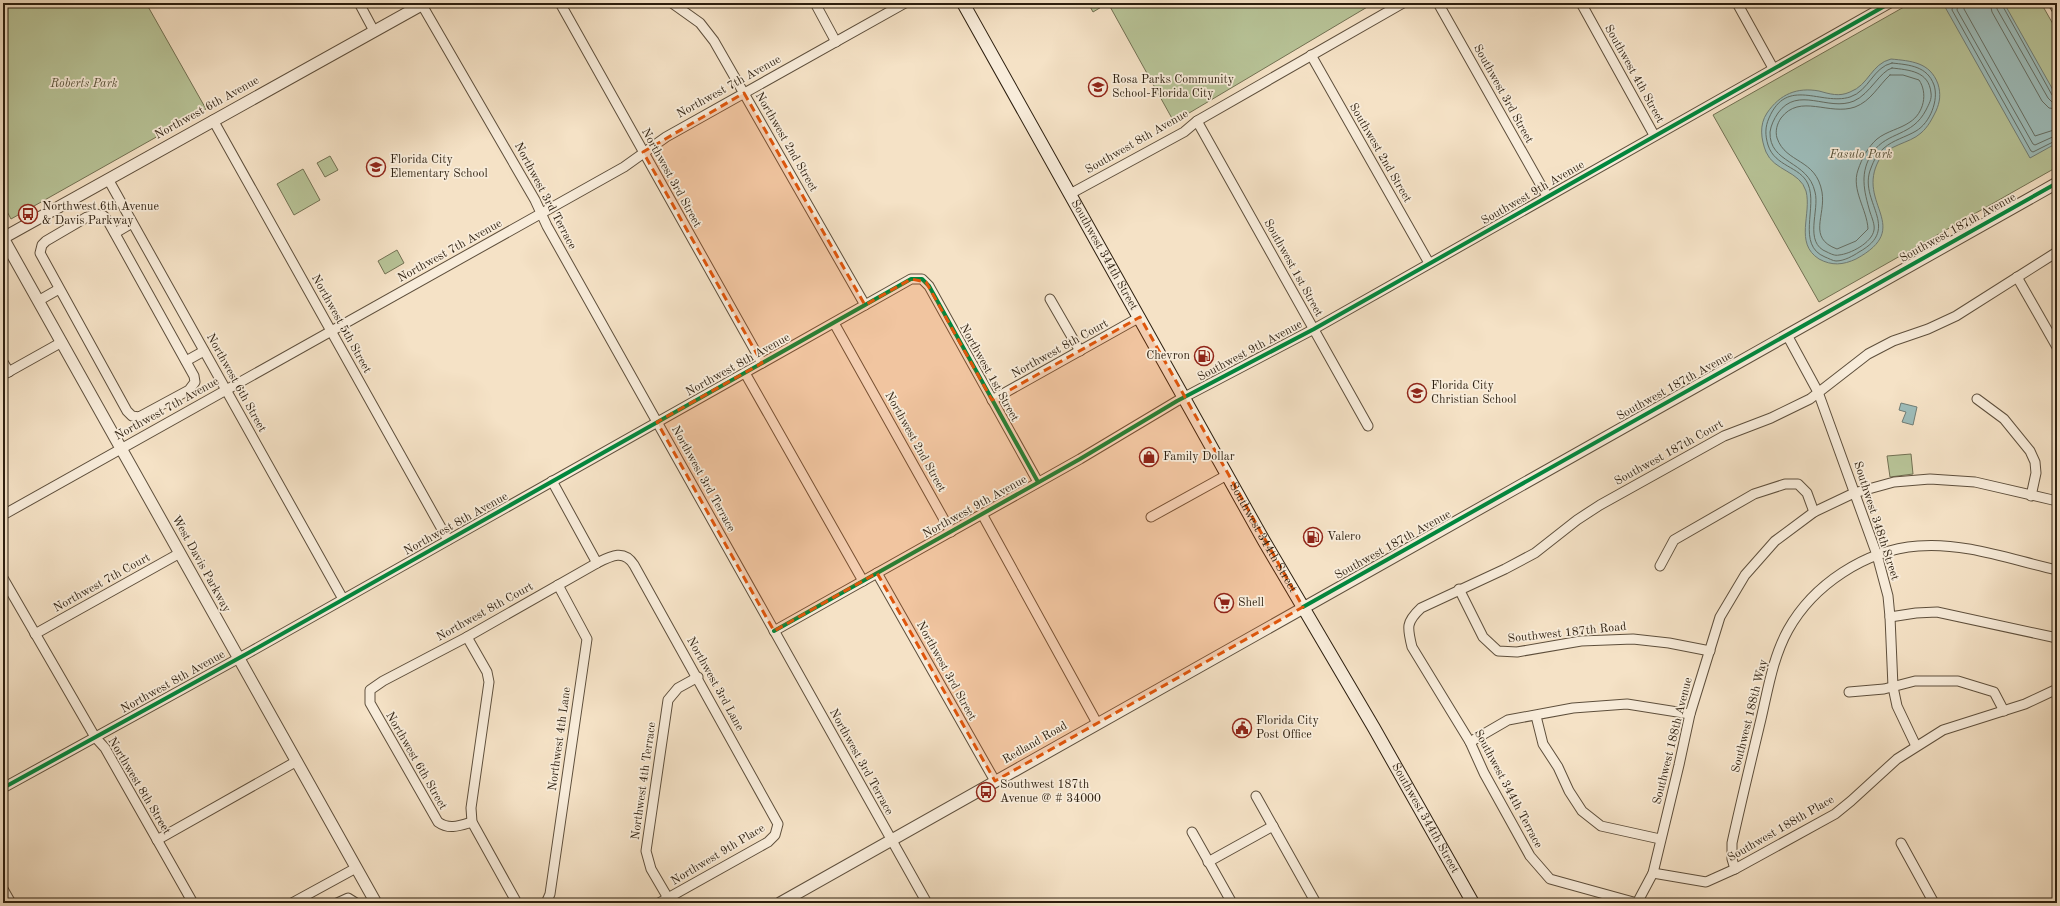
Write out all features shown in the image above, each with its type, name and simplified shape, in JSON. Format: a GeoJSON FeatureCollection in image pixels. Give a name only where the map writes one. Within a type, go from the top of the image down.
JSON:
{"type":"FeatureCollection","features":[{"type":"Feature","properties":{"kind":"main road","name":"Southwest 344th Street"},"geometry":{"type":"LineString","coordinates":[[963,3],[1227,475],[1374,728],[1473,903]]}},
{"type":"Feature","properties":{"kind":"street"},"geometry":{"type":"LineString","coordinates":[[359,3],[374,31]]}},
{"type":"Feature","properties":{"kind":"street","name":"Northwest 3rd Street"},"geometry":{"type":"LineString","coordinates":[[560,3],[762,364]]}},
{"type":"Feature","properties":{"kind":"street","name":"Northwest 2nd Street"},"geometry":{"type":"LineString","coordinates":[[672,3],[700,24],[709,33],[865,305]]}},
{"type":"Feature","properties":{"kind":"street"},"geometry":{"type":"LineString","coordinates":[[815,3],[836,42]]}},
{"type":"Feature","properties":{"kind":"street","name":"Northwest 7th Avenue"},"geometry":{"type":"LineString","coordinates":[[3,515],[624,167],[666,137],[905,3]]}},
{"type":"Feature","properties":{"kind":"street","name":"Southwest 8th Avenue"},"geometry":{"type":"LineString","coordinates":[[1070,194],[1184,132],[1197,121],[1403,3]]}},
{"type":"Feature","properties":{"kind":"street","name":"Southwest 3rd Street"},"geometry":{"type":"LineString","coordinates":[[1438,3],[1547,196]]}},
{"type":"Feature","properties":{"kind":"street","name":"Southwest 4th Street"},"geometry":{"type":"LineString","coordinates":[[1581,3],[1654,135]]}},
{"type":"Feature","properties":{"kind":"street"},"geometry":{"type":"LineString","coordinates":[[1737,3],[1773,68]]}},
{"type":"Feature","properties":{"kind":"street","name":"Southwest 9th Avenue"},"geometry":{"type":"LineString","coordinates":[[1184,398],[1314,328],[1889,3]]}},
{"type":"Feature","properties":{"kind":"street"},"geometry":{"type":"LineString","coordinates":[[2054,3],[2057,8]]}},
{"type":"Feature","properties":{"kind":"street","name":"Northwest 6th Avenue"},"geometry":{"type":"LineString","coordinates":[[3,238],[423,4]]}},
{"type":"Feature","properties":{"kind":"street","name":"Northwest 3rd Terrace"},"geometry":{"type":"LineString","coordinates":[[423,4],[486,113],[657,422],[927,903]]}},
{"type":"Feature","properties":{"kind":"street","name":"Southwest 2nd Street"},"geometry":{"type":"LineString","coordinates":[[1311,55],[1429,263]]}},
{"type":"Feature","properties":{"kind":"street","name":"Northwest 5th Street"},"geometry":{"type":"LineString","coordinates":[[213,120],[448,540]]}},
{"type":"Feature","properties":{"kind":"street","name":"Southwest 1st Street"},"geometry":{"type":"LineString","coordinates":[[1197,121],[1368,426]]}},
{"type":"Feature","properties":{"kind":"street","name":"Northwest 6th Street"},"geometry":{"type":"LineString","coordinates":[[108,179],[343,599]]}},
{"type":"Feature","properties":{"kind":"street","name":"Southwest 187th Avenue"},"geometry":{"type":"LineString","coordinates":[[1303,607],[2057,183]]}},
{"type":"Feature","properties":{"kind":"street"},"geometry":{"type":"LineString","coordinates":[[97,214],[106,219],[115,233],[195,379],[192,388],[144,415],[132,416],[127,411],[41,256],[40,248],[44,243],[87,217],[97,214]]}},
{"type":"Feature","properties":{"kind":"street"},"geometry":{"type":"LineString","coordinates":[[115,233],[132,223]]}},
{"type":"Feature","properties":{"kind":"street","name":"West Davis Parkway"},"geometry":{"type":"LineString","coordinates":[[3,238],[376,903]]}},
{"type":"Feature","properties":{"kind":"street","name":"Southwest 187th Court"},"geometry":{"type":"LineString","coordinates":[[1407,629],[1411,617],[1421,608],[1459,589],[1505,569],[1534,553],[1577,520],[1600,505],[1724,436],[1801,404],[1868,354],[1956,316],[2057,252]]}},
{"type":"Feature","properties":{"kind":"street"},"geometry":{"type":"LineString","coordinates":[[2017,277],[2057,347]]}},
{"type":"Feature","properties":{"kind":"street","name":"Northwest 8th Avenue"},"geometry":{"type":"LineString","coordinates":[[3,788],[239,658],[909,280],[918,278]]}},
{"type":"Feature","properties":{"kind":"street","name":"Northwest 1st Street"},"geometry":{"type":"LineString","coordinates":[[918,278],[926,282],[929,286],[1038,482]]}},
{"type":"Feature","properties":{"kind":"street"},"geometry":{"type":"LineString","coordinates":[[38,300],[59,289]]}},
{"type":"Feature","properties":{"kind":"street"},"geometry":{"type":"LineString","coordinates":[[1050,299],[1080,351]]}},
{"type":"Feature","properties":{"kind":"street","name":"Northwest 8th Court"},"geometry":{"type":"LineString","coordinates":[[992,400],[1140,318]]}},
{"type":"Feature","properties":{"kind":"street","name":"Northwest 2nd Street"},"geometry":{"type":"LineString","coordinates":[[834,323],[951,532]]}},
{"type":"Feature","properties":{"kind":"street","name":"Southwest 348th Street"},"geometry":{"type":"LineString","coordinates":[[1787,335],[1818,392],[1877,555],[1888,596],[1893,687],[1897,706],[1916,746]]}},
{"type":"Feature","properties":{"kind":"street"},"geometry":{"type":"LineString","coordinates":[[3,362],[6,374],[62,342]]}},
{"type":"Feature","properties":{"kind":"street"},"geometry":{"type":"LineString","coordinates":[[186,361],[204,351]]}},
{"type":"Feature","properties":{"kind":"street"},"geometry":{"type":"LineString","coordinates":[[745,373],[862,581]]}},
{"type":"Feature","properties":{"kind":"street","name":"Northwest 9th Avenue"},"geometry":{"type":"LineString","coordinates":[[774,631],[951,532],[1184,398]]}},
{"type":"Feature","properties":{"kind":"street"},"geometry":{"type":"LineString","coordinates":[[1977,399],[2004,419],[2030,451],[2036,462],[2036,473],[2030,496]]}},
{"type":"Feature","properties":{"kind":"street"},"geometry":{"type":"LineString","coordinates":[[1151,517],[1227,475]]}},
{"type":"Feature","properties":{"kind":"street","name":"Southwest 188th Avenue"},"geometry":{"type":"LineString","coordinates":[[1637,903],[1652,873],[1680,765],[1690,714],[1720,617],[1745,574],[1775,541],[1814,512],[1854,493],[1894,482],[1930,479],[1975,482],[2030,496],[2057,501]]}},
{"type":"Feature","properties":{"kind":"street"},"geometry":{"type":"LineString","coordinates":[[552,481],[597,563]]}},
{"type":"Feature","properties":{"kind":"street"},"geometry":{"type":"LineString","coordinates":[[1660,566],[1674,540],[1754,494],[1785,484],[1798,484],[1807,493],[1814,512]]}},
{"type":"Feature","properties":{"kind":"street"},"geometry":{"type":"LineString","coordinates":[[982,514],[1097,723]]}},
{"type":"Feature","properties":{"kind":"street","name":"Southwest 188th Way"},"geometry":{"type":"LineString","coordinates":[[1735,869],[1732,859],[1732,843],[1774,661],[1788,630],[1815,595],[1829,582],[1850,568],[1877,555],[1917,546],[1948,546],[2057,570]]}},
{"type":"Feature","properties":{"kind":"street","name":"Northwest 7th Court"},"geometry":{"type":"LineString","coordinates":[[35,634],[180,553]]}},
{"type":"Feature","properties":{"kind":"street","name":"Northwest 8th Court"},"geometry":{"type":"LineString","coordinates":[[370,703],[370,690],[383,681],[467,637],[597,563],[611,556],[624,555]]}},
{"type":"Feature","properties":{"kind":"street","name":"Northwest 3rd Lane"},"geometry":{"type":"LineString","coordinates":[[624,555],[634,565],[698,677],[776,819],[777,830]]}},
{"type":"Feature","properties":{"kind":"street","name":"Northwest 3rd Street"},"geometry":{"type":"LineString","coordinates":[[877,573],[995,781]]}},
{"type":"Feature","properties":{"kind":"street","name":"Northwest 8th Street"},"geometry":{"type":"LineString","coordinates":[[3,578],[95,737],[104,748],[193,903]]}},
{"type":"Feature","properties":{"kind":"street","name":"Northwest 4th Lane"},"geometry":{"type":"LineString","coordinates":[[546,903],[550,894],[587,639],[558,585]]}},
{"type":"Feature","properties":{"kind":"street","name":"Southwest 187th Road"},"geometry":{"type":"LineString","coordinates":[[1459,589],[1483,637],[1498,651],[1517,652],[1581,641],[1633,639],[1669,643],[1710,651]]}},
{"type":"Feature","properties":{"kind":"street","name":"Redland Road"},"geometry":{"type":"LineString","coordinates":[[780,903],[1303,607]]}},
{"type":"Feature","properties":{"kind":"street"},"geometry":{"type":"LineString","coordinates":[[1890,617],[1916,613],[1937,612],[2057,638]]}},
{"type":"Feature","properties":{"kind":"street","name":"Southwest 344th Terrace"},"geometry":{"type":"LineString","coordinates":[[1407,629],[1412,647],[1470,742],[1484,773],[1530,856],[1550,880],[1637,903]]}},
{"type":"Feature","properties":{"kind":"street"},"geometry":{"type":"LineString","coordinates":[[467,637],[487,672],[490,682],[472,808],[472,822],[517,903]]}},
{"type":"Feature","properties":{"kind":"street","name":"Northwest 4th Terrace"},"geometry":{"type":"LineString","coordinates":[[668,898],[651,869],[646,851],[668,700],[672,693],[678,688],[698,677]]}},
{"type":"Feature","properties":{"kind":"street"},"geometry":{"type":"LineString","coordinates":[[1849,692],[1893,687],[1915,680],[1958,681],[1994,692],[2004,711]]}},
{"type":"Feature","properties":{"kind":"street","name":"Southwest 188th Place"},"geometry":{"type":"LineString","coordinates":[[1652,873],[1706,882],[1735,869],[1835,814],[1852,801],[1897,760],[1916,746],[1943,730],[2004,711],[2057,689]]}},
{"type":"Feature","properties":{"kind":"street","name":"Northwest 6th Street"},"geometry":{"type":"LineString","coordinates":[[370,703],[438,822],[447,828],[454,828],[472,822]]}},
{"type":"Feature","properties":{"kind":"street"},"geometry":{"type":"LineString","coordinates":[[1470,742],[1508,720],[1574,708],[1627,704],[1690,714]]}},
{"type":"Feature","properties":{"kind":"street"},"geometry":{"type":"LineString","coordinates":[[1536,716],[1543,744],[1558,767],[1569,792],[1582,811],[1601,826],[1660,839]]}},
{"type":"Feature","properties":{"kind":"street"},"geometry":{"type":"LineString","coordinates":[[157,840],[297,761]]}},
{"type":"Feature","properties":{"kind":"street"},"geometry":{"type":"LineString","coordinates":[[1256,796],[1316,903]]}},
{"type":"Feature","properties":{"kind":"street"},"geometry":{"type":"LineString","coordinates":[[1208,862],[1273,826]]}},
{"type":"Feature","properties":{"kind":"street","name":"Northwest 9th Place"},"geometry":{"type":"LineString","coordinates":[[659,903],[768,842],[773,838],[777,830]]}},
{"type":"Feature","properties":{"kind":"street"},"geometry":{"type":"LineString","coordinates":[[1192,832],[1232,903]]}},
{"type":"Feature","properties":{"kind":"street"},"geometry":{"type":"LineString","coordinates":[[1901,843],[1934,903]]}},
{"type":"Feature","properties":{"kind":"street"},"geometry":{"type":"LineString","coordinates":[[292,903],[356,868]]}},
{"type":"Feature","properties":{"kind":"street"},"geometry":{"type":"LineString","coordinates":[[3,889],[11,903]]}},
{"type":"Feature","properties":{"kind":"street"},"geometry":{"type":"LineString","coordinates":[[337,903],[348,898],[356,903]]}},
{"type":"Feature","properties":{"kind":"highlighted area"},"geometry":{"type":"Polygon","coordinates":[[[744,93],[865,305],[911,279],[926,282],[992,400],[1140,317],[1303,607],[995,781],[877,573],[774,631],[657,422],[762,363],[643,152],[744,93]]]}},
{"type":"Feature","properties":{"kind":"green space","name":"Roberts Park"},"geometry":{"type":"Polygon","coordinates":[[[3,3],[146,3],[206,109],[11,219],[3,204],[3,3]]]}},
{"type":"Feature","properties":{"kind":"green space"},"geometry":{"type":"Polygon","coordinates":[[[1088,3],[1108,3],[1093,12],[1088,3]]]}},
{"type":"Feature","properties":{"kind":"green space"},"geometry":{"type":"Polygon","coordinates":[[[1108,3],[1374,3],[1174,122],[1108,3]]]}},
{"type":"Feature","properties":{"kind":"green space","name":"Fasulo Park"},"geometry":{"type":"Polygon","coordinates":[[[1911,3],[2041,3],[2057,31],[2057,167],[1819,302],[1713,115],[1911,3]]]}},
{"type":"Feature","properties":{"kind":"green space"},"geometry":{"type":"Polygon","coordinates":[[[330,156],[338,170],[325,177],[317,163],[330,156]]]}},
{"type":"Feature","properties":{"kind":"green space"},"geometry":{"type":"Polygon","coordinates":[[[303,169],[320,200],[294,215],[277,184],[303,169]]]}},
{"type":"Feature","properties":{"kind":"green space"},"geometry":{"type":"Polygon","coordinates":[[[397,250],[404,263],[385,274],[378,261],[397,250]]]}},
{"type":"Feature","properties":{"kind":"green space"},"geometry":{"type":"Polygon","coordinates":[[[1911,454],[1913,474],[1890,477],[1887,456],[1911,454]]]}},
{"type":"Feature","properties":{"kind":"water"},"geometry":{"type":"Polygon","coordinates":[[[1952,3],[2004,3],[2057,97],[2057,143],[2030,158],[1945,7],[1952,3]]]}},
{"type":"Feature","properties":{"kind":"water"},"geometry":{"type":"Polygon","coordinates":[[[1891,59],[1913,62],[1930,71],[1935,77],[1939,88],[1940,98],[1936,111],[1930,123],[1921,133],[1911,140],[1893,147],[1879,160],[1874,176],[1874,190],[1883,225],[1881,236],[1873,247],[1856,259],[1847,263],[1828,263],[1819,259],[1807,245],[1805,237],[1807,209],[1806,191],[1803,184],[1798,179],[1775,163],[1766,152],[1762,132],[1764,118],[1772,106],[1783,97],[1796,91],[1811,90],[1834,94],[1846,94],[1862,85],[1879,65],[1891,59]]]}},
{"type":"Feature","properties":{"kind":"water"},"geometry":{"type":"Polygon","coordinates":[[[1901,403],[1917,407],[1913,425],[1902,422],[1906,412],[1899,410],[1901,403]]]}},
{"type":"Feature","properties":{"kind":"cycle path"},"geometry":{"type":"LineString","coordinates":[[774,631],[1080,459],[1177,401],[1314,329],[1890,3]]}},
{"type":"Feature","properties":{"kind":"cycle path"},"geometry":{"type":"LineString","coordinates":[[1303,607],[2057,183]]}},
{"type":"Feature","properties":{"kind":"cycle path"},"geometry":{"type":"LineString","coordinates":[[3,788],[250,652],[911,279],[922,279],[929,286],[1038,482]]}},
{"type":"Feature","properties":{"kind":"place","name":"Rosa Parks Community School-Florida City"},"geometry":{"type":"Point","coordinates":[1098,87]}},
{"type":"Feature","properties":{"kind":"place","name":"Florida City Elementary School"},"geometry":{"type":"Point","coordinates":[376,167]}},
{"type":"Feature","properties":{"kind":"place","name":"Northwest 6th Avenue & Davis Parkway"},"geometry":{"type":"Point","coordinates":[28,214]}},
{"type":"Feature","properties":{"kind":"place","name":"Chevron"},"geometry":{"type":"Point","coordinates":[1204,356]}},
{"type":"Feature","properties":{"kind":"place","name":"Florida City Christian School"},"geometry":{"type":"Point","coordinates":[1417,393]}},
{"type":"Feature","properties":{"kind":"place","name":"Family Dollar"},"geometry":{"type":"Point","coordinates":[1149,457]}},
{"type":"Feature","properties":{"kind":"place","name":"Valero"},"geometry":{"type":"Point","coordinates":[1313,537]}},
{"type":"Feature","properties":{"kind":"place","name":"Shell"},"geometry":{"type":"Point","coordinates":[1224,603]}},
{"type":"Feature","properties":{"kind":"place","name":"Florida City Post Office"},"geometry":{"type":"Point","coordinates":[1242,728]}},
{"type":"Feature","properties":{"kind":"place","name":"Southwest 187th Avenue @ # 34000"},"geometry":{"type":"Point","coordinates":[986,792]}}]}
